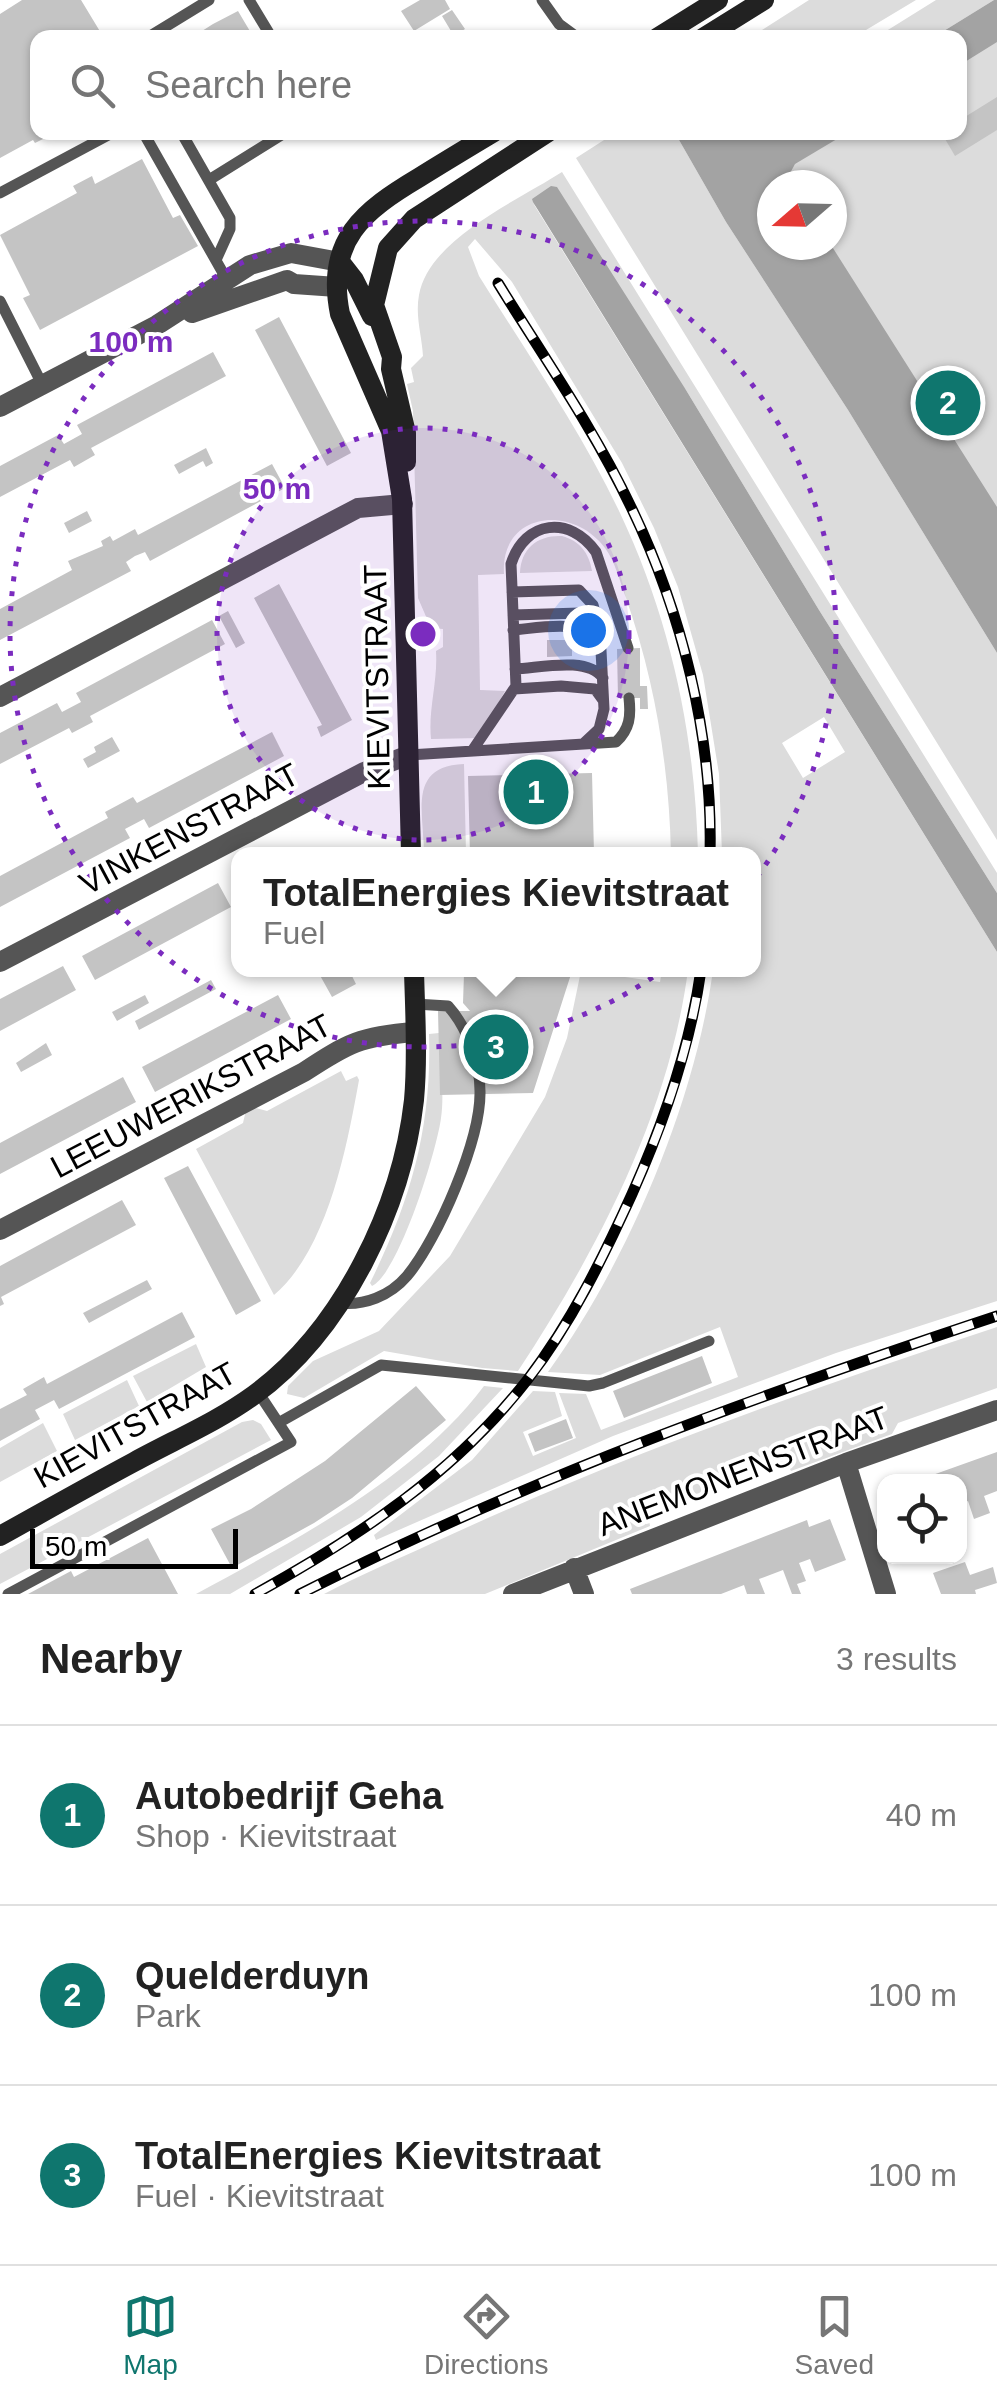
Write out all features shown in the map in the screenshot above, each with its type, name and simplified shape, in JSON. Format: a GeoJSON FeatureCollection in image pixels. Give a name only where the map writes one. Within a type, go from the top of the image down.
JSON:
{"type":"FeatureCollection","features":[{"type":"Feature","properties":{"kind":"main road"},"geometry":{"type":"LineString","coordinates":[[670,30],[718,0]]}},
{"type":"Feature","properties":{"kind":"main road"},"geometry":{"type":"LineString","coordinates":[[715,30],[764,0]]}},
{"type":"Feature","properties":{"kind":"main road"},"geometry":{"type":"LineString","coordinates":[[340,262],[346,243],[365,214],[380,201],[481,140]]}},
{"type":"Feature","properties":{"kind":"main road"},"geometry":{"type":"LineString","coordinates":[[392,358],[346,284],[381,269],[396,236],[414,218],[536,140]]}},
{"type":"Feature","properties":{"kind":"main road","name":"KIEVITSTRAAT"},"geometry":{"type":"LineString","coordinates":[[340,262],[346,284],[340,314],[391,431],[403,501]]}},
{"type":"Feature","properties":{"kind":"main road","name":"KIEVITSTRAAT"},"geometry":{"type":"LineString","coordinates":[[381,269],[374,305],[392,358],[391,369],[406,433],[403,501],[412,847]]}},
{"type":"Feature","properties":{"kind":"main road","name":"KIEVITSTRAAT"},"geometry":{"type":"LineString","coordinates":[[0,1536],[222,1416],[258,1392],[339,1303],[381,1225],[402,1164],[414,1099],[414,977]]}},
{"type":"Feature","properties":{"kind":"street"},"geometry":{"type":"LineString","coordinates":[[0,408],[157,325],[250,265],[280,254],[300,253],[340,262]]}},
{"type":"Feature","properties":{"kind":"street"},"geometry":{"type":"LineString","coordinates":[[157,325],[287,280],[294,284],[346,284]]}},
{"type":"Feature","properties":{"kind":"street"},"geometry":{"type":"LineString","coordinates":[[0,697],[358,508],[403,501]]}},
{"type":"Feature","properties":{"kind":"street","name":"VINKENSTRAAT"},"geometry":{"type":"LineString","coordinates":[[0,962],[364,772],[409,754]]}},
{"type":"Feature","properties":{"kind":"street","name":"LEEUWERIKSTRAAT"},"geometry":{"type":"LineString","coordinates":[[0,1230],[304,1072],[336,1050],[370,1035],[415,1032]]}},
{"type":"Feature","properties":{"kind":"street","name":"ANEMONENSTRAAT"},"geometry":{"type":"LineString","coordinates":[[513,1594],[846,1462],[997,1410]]}},
{"type":"Feature","properties":{"kind":"street"},"geometry":{"type":"LineString","coordinates":[[846,1462],[886,1594]]}},
{"type":"Feature","properties":{"kind":"street"},"geometry":{"type":"LineString","coordinates":[[574,1568],[584,1594]]}},
{"type":"Feature","properties":{"kind":"lane"},"geometry":{"type":"LineString","coordinates":[[159,30],[209,0]]}},
{"type":"Feature","properties":{"kind":"lane"},"geometry":{"type":"LineString","coordinates":[[249,0],[267,30]]}},
{"type":"Feature","properties":{"kind":"lane"},"geometry":{"type":"LineString","coordinates":[[527,0],[544,3],[568,30]]}},
{"type":"Feature","properties":{"kind":"lane"},"geometry":{"type":"LineString","coordinates":[[560,24],[562,30]]}},
{"type":"Feature","properties":{"kind":"lane"},"geometry":{"type":"LineString","coordinates":[[0,193],[99,140]]}},
{"type":"Feature","properties":{"kind":"lane"},"geometry":{"type":"LineString","coordinates":[[148,140],[227,280]]}},
{"type":"Feature","properties":{"kind":"lane"},"geometry":{"type":"LineString","coordinates":[[186,140],[230,218],[230,228],[216,260]]}},
{"type":"Feature","properties":{"kind":"lane"},"geometry":{"type":"LineString","coordinates":[[210,180],[273,140]]}},
{"type":"Feature","properties":{"kind":"lane"},"geometry":{"type":"LineString","coordinates":[[0,301],[42,384]]}},
{"type":"Feature","properties":{"kind":"lane"},"geometry":{"type":"LineString","coordinates":[[472,751],[514,689],[512,564],[522,542],[542,529],[572,530],[588,540],[596,552],[628,648]]}},
{"type":"Feature","properties":{"kind":"lane"},"geometry":{"type":"LineString","coordinates":[[512,592],[579,590],[594,604],[601,642],[603,700],[599,729],[583,744]]}},
{"type":"Feature","properties":{"kind":"lane"},"geometry":{"type":"LineString","coordinates":[[513,614],[580,613],[598,623]]}},
{"type":"Feature","properties":{"kind":"lane"},"geometry":{"type":"LineString","coordinates":[[514,630],[581,628],[594,632],[601,642]]}},
{"type":"Feature","properties":{"kind":"lane"},"geometry":{"type":"LineString","coordinates":[[515,669],[584,666],[598,671],[603,678]]}},
{"type":"Feature","properties":{"kind":"lane"},"geometry":{"type":"LineString","coordinates":[[514,689],[582,686],[596,689],[603,700]]}},
{"type":"Feature","properties":{"kind":"lane"},"geometry":{"type":"LineString","coordinates":[[409,754],[616,742],[625,734],[631,718],[629,698]]}},
{"type":"Feature","properties":{"kind":"lane"},"geometry":{"type":"LineString","coordinates":[[339,1303],[370,1302],[406,1278],[442,1220],[469,1145],[481,1094],[474,1056],[448,1006],[415,1004]]}},
{"type":"Feature","properties":{"kind":"lane"},"geometry":{"type":"LineString","coordinates":[[280,1422],[381,1365],[590,1386],[709,1341]]}},
{"type":"Feature","properties":{"kind":"lane"},"geometry":{"type":"LineString","coordinates":[[8,1594],[291,1442],[258,1392]]}},
{"type":"Feature","properties":{"kind":"shaded area"},"geometry":{"type":"Polygon","coordinates":[[[809,0],[916,0],[866,30],[762,30],[809,0]]]}},
{"type":"Feature","properties":{"kind":"shaded area"},"geometry":{"type":"Polygon","coordinates":[[[936,0],[994,0],[945,30],[888,30],[936,0]]]}},
{"type":"Feature","properties":{"kind":"shaded area"},"geometry":{"type":"Polygon","coordinates":[[[997,0],[997,42],[967,61],[967,30],[945,30],[997,0]]]}},
{"type":"Feature","properties":{"kind":"shaded area"},"geometry":{"type":"Polygon","coordinates":[[[997,9],[997,560],[811,260],[847,260],[847,170],[758,170],[750,161],[784,140],[967,140],[967,33],[997,9]]]}},
{"type":"Feature","properties":{"kind":"shaded area"},"geometry":{"type":"Polygon","coordinates":[[[604,140],[679,140],[726,222],[848,410],[997,653],[997,840],[576,158],[604,140]]]}},
{"type":"Feature","properties":{"kind":"shaded area"},"geometry":{"type":"Polygon","coordinates":[[[679,140],[835,140],[795,164],[792,170],[757,170],[757,260],[841,260],[997,507],[997,653],[848,410],[726,222],[679,140]]]}},
{"type":"Feature","properties":{"kind":"shaded area"},"geometry":{"type":"Polygon","coordinates":[[[562,172],[997,873],[997,893],[686,390],[533,203],[997,952],[997,1301],[836,1353],[613,1436],[376,1540],[374,1535],[472,1460],[533,1391],[555,1392],[562,1416],[523,1432],[533,1456],[576,1438],[559,1393],[586,1394],[601,1430],[738,1377],[720,1327],[600,1375],[548,1372],[605,1282],[653,1180],[691,1074],[712,977],[761,977],[761,847],[722,847],[719,774],[703,675],[678,587],[654,528],[622,463],[512,282],[475,239],[468,247],[479,276],[588,452],[638,554],[677,679],[692,766],[698,847],[671,847],[659,724],[636,629],[609,553],[591,534],[574,524],[540,521],[525,527],[513,538],[504,574],[478,575],[480,690],[505,691],[479,738],[431,739],[436,651],[443,647],[443,629],[431,628],[418,598],[413,411],[407,384],[414,382],[411,368],[423,356],[418,303],[426,275],[457,239],[562,172]],[[824,717],[782,743],[803,778],[845,752],[824,717]]]}},
{"type":"Feature","properties":{"kind":"shaded area"},"geometry":{"type":"Polygon","coordinates":[[[551,186],[557,187],[686,390],[997,893],[997,952],[533,202],[551,186]]]}},
{"type":"Feature","properties":{"kind":"shaded area"},"geometry":{"type":"Polygon","coordinates":[[[562,536],[583,549],[592,571],[520,573],[532,545],[562,536]]]}},
{"type":"Feature","properties":{"kind":"shaded area"},"geometry":{"type":"Polygon","coordinates":[[[464,764],[466,847],[424,847],[422,808],[426,783],[446,767],[464,764]]]}},
{"type":"Feature","properties":{"kind":"shaded area"},"geometry":{"type":"Polygon","coordinates":[[[580,977],[660,982],[661,977],[687,977],[665,1077],[626,1180],[575,1278],[518,1371],[384,1351],[304,1398],[287,1394],[288,1386],[313,1361],[379,1331],[450,1256],[545,1097],[567,1038],[580,977]]]}},
{"type":"Feature","properties":{"kind":"shaded area"},"geometry":{"type":"Polygon","coordinates":[[[439,1033],[442,1108],[438,1134],[405,1236],[383,1276],[372,1286],[416,1162],[427,1100],[429,1034],[439,1033]]]}},
{"type":"Feature","properties":{"kind":"shaded area"},"geometry":{"type":"Polygon","coordinates":[[[341,1071],[346,1081],[357,1076],[359,1080],[341,1165],[308,1251],[274,1295],[196,1149],[243,1123],[246,1110],[252,1107],[267,1111],[341,1071]]]}},
{"type":"Feature","properties":{"kind":"shaded area"},"geometry":{"type":"Polygon","coordinates":[[[997,1327],[997,1388],[898,1423],[892,1434],[791,1471],[786,1461],[648,1515],[650,1526],[485,1594],[324,1594],[515,1506],[651,1450],[997,1327]]]}},
{"type":"Feature","properties":{"kind":"shaded area"},"geometry":{"type":"Polygon","coordinates":[[[196,1344],[206,1367],[147,1402],[133,1376],[196,1344]]]}},
{"type":"Feature","properties":{"kind":"shaded area"},"geometry":{"type":"Polygon","coordinates":[[[127,1380],[139,1406],[75,1440],[63,1414],[127,1380]]]}},
{"type":"Feature","properties":{"kind":"shaded area"},"geometry":{"type":"Polygon","coordinates":[[[484,1386],[503,1388],[439,1456],[361,1517],[230,1594],[196,1594],[351,1505],[423,1450],[484,1386]]]}},
{"type":"Feature","properties":{"kind":"shaded area"},"geometry":{"type":"Polygon","coordinates":[[[253,1420],[261,1424],[271,1440],[0,1584],[0,1554],[242,1422],[253,1420]]]}},
{"type":"Feature","properties":{"kind":"shaded area"},"geometry":{"type":"Polygon","coordinates":[[[43,1423],[57,1451],[0,1482],[0,1448],[43,1423]]]}},
{"type":"Feature","properties":{"kind":"pier"},"geometry":{"type":"Polygon","coordinates":[[[658,0],[683,0],[700,30],[611,30],[658,0]]]}},
{"type":"Feature","properties":{"kind":"building"},"geometry":{"type":"Polygon","coordinates":[[[22,0],[81,0],[99,30],[30,30],[33,140],[0,158],[0,14],[22,0]]]}},
{"type":"Feature","properties":{"kind":"building"},"geometry":{"type":"Polygon","coordinates":[[[420,0],[445,0],[450,9],[416,30],[401,11],[420,0]]]}},
{"type":"Feature","properties":{"kind":"building"},"geometry":{"type":"Polygon","coordinates":[[[452,10],[465,29],[450,30],[442,16],[452,10]]]}},
{"type":"Feature","properties":{"kind":"building"},"geometry":{"type":"Polygon","coordinates":[[[238,11],[249,30],[204,30],[238,11]]]}},
{"type":"Feature","properties":{"kind":"building"},"geometry":{"type":"Polygon","coordinates":[[[997,97],[997,130],[955,156],[946,140],[967,140],[967,116],[997,97]]]}},
{"type":"Feature","properties":{"kind":"building"},"geometry":{"type":"Polygon","coordinates":[[[142,159],[173,218],[180,215],[198,246],[40,330],[23,298],[30,295],[0,235],[77,193],[73,186],[92,176],[95,184],[142,159]]]}},
{"type":"Feature","properties":{"kind":"building"},"geometry":{"type":"Polygon","coordinates":[[[279,317],[351,453],[327,466],[255,330],[279,317]]]}},
{"type":"Feature","properties":{"kind":"building"},"geometry":{"type":"Polygon","coordinates":[[[213,352],[226,376],[91,448],[95,455],[74,467],[70,460],[0,497],[0,466],[58,435],[64,444],[82,434],[77,425],[213,352]]]}},
{"type":"Feature","properties":{"kind":"building"},"geometry":{"type":"Polygon","coordinates":[[[206,448],[213,463],[206,467],[203,461],[179,474],[174,465],[206,448]]]}},
{"type":"Feature","properties":{"kind":"building"},"geometry":{"type":"Polygon","coordinates":[[[272,464],[285,488],[150,561],[145,552],[135,556],[126,562],[131,571],[0,640],[0,609],[72,570],[68,561],[103,546],[101,541],[110,536],[113,541],[135,529],[138,535],[272,464]]]}},
{"type":"Feature","properties":{"kind":"building"},"geometry":{"type":"Polygon","coordinates":[[[87,511],[92,521],[69,533],[64,523],[87,511]]]}},
{"type":"Feature","properties":{"kind":"building"},"geometry":{"type":"Polygon","coordinates":[[[279,584],[352,720],[321,737],[317,727],[322,725],[254,598],[279,584]]]}},
{"type":"Feature","properties":{"kind":"building"},"geometry":{"type":"Polygon","coordinates":[[[228,611],[245,643],[236,648],[219,616],[228,611]]]}},
{"type":"Feature","properties":{"kind":"building"},"geometry":{"type":"Polygon","coordinates":[[[212,620],[225,644],[90,716],[93,722],[72,733],[69,728],[0,764],[0,733],[57,703],[62,712],[81,702],[76,693],[212,620]]]}},
{"type":"Feature","properties":{"kind":"building"},"geometry":{"type":"Polygon","coordinates":[[[547,640],[572,640],[572,656],[547,657],[547,640]]]}},
{"type":"Feature","properties":{"kind":"building"},"geometry":{"type":"Polygon","coordinates":[[[640,648],[640,686],[647,686],[648,709],[640,709],[640,698],[618,698],[617,649],[640,648]]]}},
{"type":"Feature","properties":{"kind":"building"},"geometry":{"type":"Polygon","coordinates":[[[272,732],[284,756],[149,828],[144,819],[125,829],[130,838],[0,907],[0,876],[108,818],[105,812],[133,797],[137,803],[272,732]]]}},
{"type":"Feature","properties":{"kind":"building"},"geometry":{"type":"Polygon","coordinates":[[[112,737],[120,751],[88,768],[83,759],[112,737]]]}},
{"type":"Feature","properties":{"kind":"building"},"geometry":{"type":"Polygon","coordinates":[[[592,773],[594,847],[470,847],[468,776],[592,773]]]}},
{"type":"Feature","properties":{"kind":"building"},"geometry":{"type":"Polygon","coordinates":[[[218,883],[231,907],[95,980],[82,956],[218,883]]]}},
{"type":"Feature","properties":{"kind":"building"},"geometry":{"type":"Polygon","coordinates":[[[63,966],[76,990],[0,1031],[0,999],[63,966]]]}},
{"type":"Feature","properties":{"kind":"building"},"geometry":{"type":"Polygon","coordinates":[[[321,977],[352,977],[356,984],[332,997],[321,977]]]}},
{"type":"Feature","properties":{"kind":"building"},"geometry":{"type":"Polygon","coordinates":[[[464,977],[570,977],[533,1093],[440,1095],[438,1011],[470,1011],[463,1003],[464,977]]]}},
{"type":"Feature","properties":{"kind":"building"},"geometry":{"type":"Polygon","coordinates":[[[211,980],[216,989],[139,1030],[135,1021],[211,980]]]}},
{"type":"Feature","properties":{"kind":"building"},"geometry":{"type":"Polygon","coordinates":[[[145,995],[149,1003],[117,1021],[112,1012],[145,995]]]}},
{"type":"Feature","properties":{"kind":"building"},"geometry":{"type":"Polygon","coordinates":[[[278,995],[291,1019],[155,1092],[142,1067],[278,995]]]}},
{"type":"Feature","properties":{"kind":"building"},"geometry":{"type":"Polygon","coordinates":[[[46,1043],[52,1055],[21,1072],[16,1063],[46,1043]]]}},
{"type":"Feature","properties":{"kind":"building"},"geometry":{"type":"Polygon","coordinates":[[[123,1077],[136,1102],[0,1174],[0,1143],[123,1077]]]}},
{"type":"Feature","properties":{"kind":"building"},"geometry":{"type":"Polygon","coordinates":[[[188,1166],[261,1301],[236,1315],[164,1178],[188,1166]]]}},
{"type":"Feature","properties":{"kind":"building"},"geometry":{"type":"Polygon","coordinates":[[[122,1200],[136,1225],[1,1297],[4,1304],[0,1306],[0,1266],[122,1200]]]}},
{"type":"Feature","properties":{"kind":"building"},"geometry":{"type":"Polygon","coordinates":[[[147,1280],[152,1289],[89,1323],[83,1313],[147,1280]]]}},
{"type":"Feature","properties":{"kind":"building"},"geometry":{"type":"Polygon","coordinates":[[[182,1312],[195,1337],[59,1409],[54,1400],[35,1410],[40,1419],[0,1441],[0,1409],[27,1395],[23,1389],[44,1377],[47,1384],[182,1312]]]}},
{"type":"Feature","properties":{"kind":"building"},"geometry":{"type":"Polygon","coordinates":[[[702,1356],[712,1383],[624,1418],[613,1391],[702,1356]]]}},
{"type":"Feature","properties":{"kind":"building"},"geometry":{"type":"Polygon","coordinates":[[[416,1386],[446,1420],[352,1498],[232,1568],[211,1529],[251,1509],[325,1461],[416,1386]]]}},
{"type":"Feature","properties":{"kind":"building"},"geometry":{"type":"Polygon","coordinates":[[[566,1419],[573,1438],[535,1452],[528,1434],[566,1419]]]}},
{"type":"Feature","properties":{"kind":"building"},"geometry":{"type":"Polygon","coordinates":[[[997,1452],[997,1491],[984,1496],[990,1513],[974,1519],[967,1501],[967,1474],[935,1474],[997,1452]]]}},
{"type":"Feature","properties":{"kind":"building"},"geometry":{"type":"Polygon","coordinates":[[[830,1519],[846,1560],[815,1572],[810,1559],[799,1563],[806,1581],[797,1584],[801,1594],[792,1594],[783,1570],[759,1579],[765,1594],[747,1594],[744,1585],[721,1594],[632,1594],[630,1589],[807,1520],[809,1527],[830,1519]]]}},
{"type":"Feature","properties":{"kind":"building"},"geometry":{"type":"Polygon","coordinates":[[[148,1538],[178,1594],[28,1594],[71,1571],[74,1577],[148,1538]]]}},
{"type":"Feature","properties":{"kind":"building"},"geometry":{"type":"Polygon","coordinates":[[[959,1564],[966,1564],[970,1575],[993,1567],[997,1583],[975,1590],[976,1594],[941,1594],[933,1573],[959,1564]]]}},
{"type":"Feature","properties":{"kind":"railway"},"geometry":{"type":"LineString","coordinates":[[498,283],[601,449],[631,507],[665,589],[700,720],[710,847]]}},
{"type":"Feature","properties":{"kind":"railway"},"geometry":{"type":"LineString","coordinates":[[255,1594],[331,1550],[437,1473],[500,1413],[544,1358],[598,1266],[644,1167],[683,1056],[700,977]]}},
{"type":"Feature","properties":{"kind":"railway"},"geometry":{"type":"LineString","coordinates":[[300,1594],[470,1514],[643,1442],[997,1316]]}},
{"type":"Feature","properties":{"kind":"place","name":"Quelderduyn"},"geometry":{"type":"Point","coordinates":[948,403]}},
{"type":"Feature","properties":{"kind":"place","name":"Autobedrijf Geha"},"geometry":{"type":"Point","coordinates":[536,792]}},
{"type":"Feature","properties":{"kind":"place","name":"TotalEnergies Kievitstraat"},"geometry":{"type":"Point","coordinates":[496,1047]}}]}
